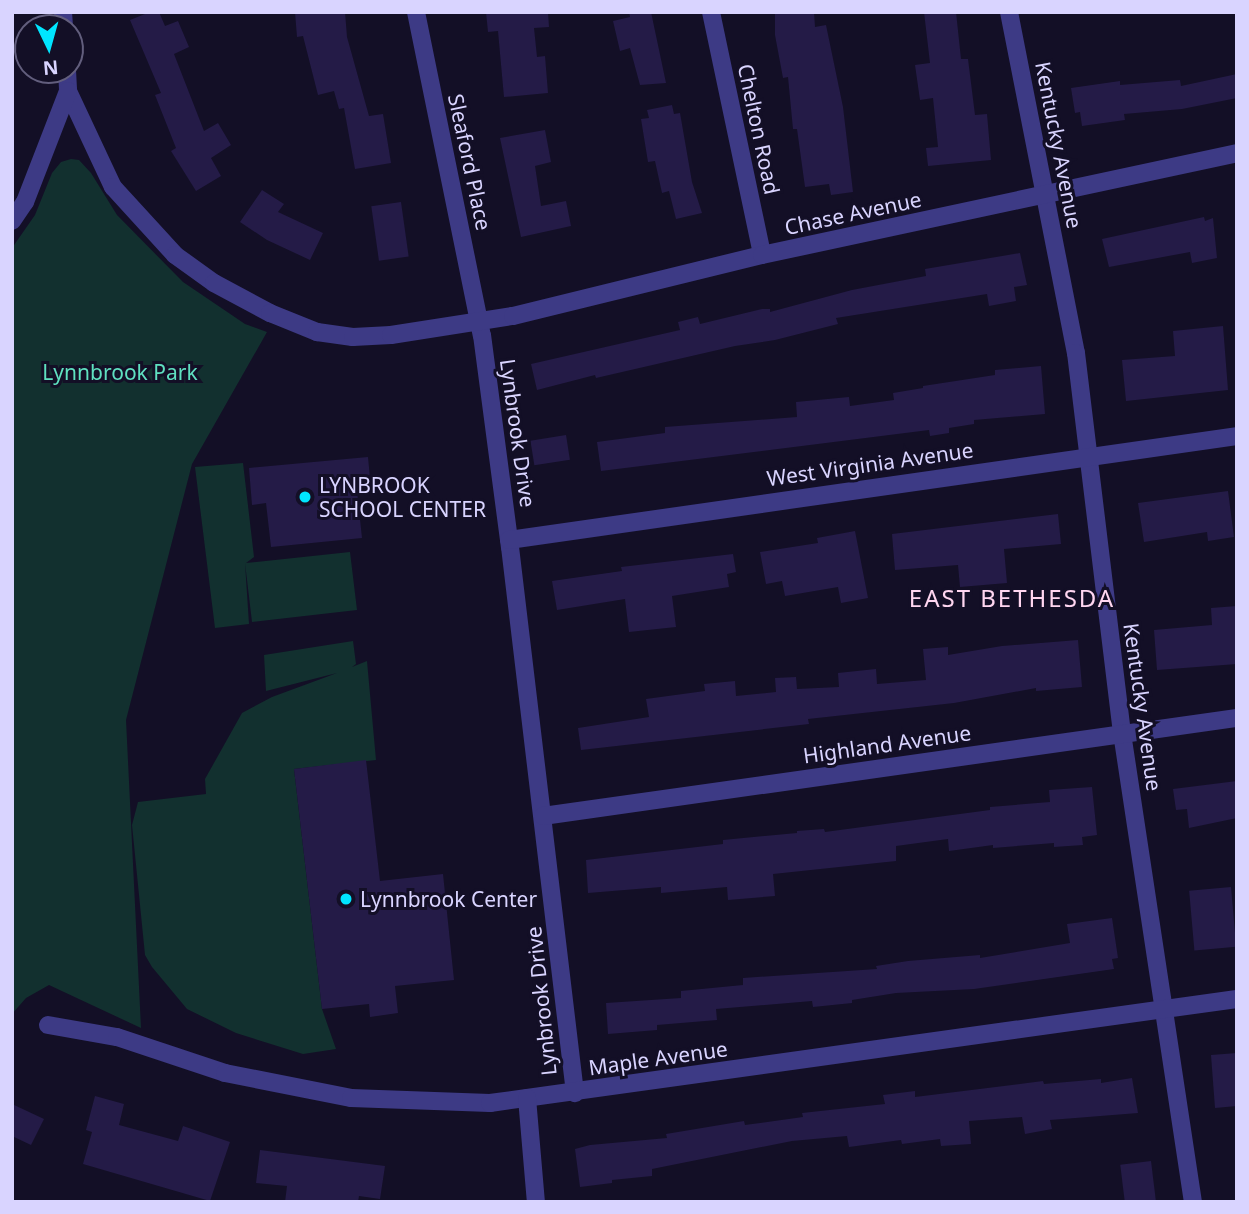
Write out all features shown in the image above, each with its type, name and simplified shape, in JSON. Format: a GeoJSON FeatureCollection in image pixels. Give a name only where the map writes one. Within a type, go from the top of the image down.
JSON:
{"type":"FeatureCollection","features":[{"type":"Feature","properties":{"kind":"street","name":"Sleaford Place"},"geometry":{"type":"LineString","coordinates":[[415,12],[480,321]]}},
{"type":"Feature","properties":{"kind":"street","name":"Chelton Road"},"geometry":{"type":"LineString","coordinates":[[711,12],[762,255]]}},
{"type":"Feature","properties":{"kind":"street","name":"Kentucky Avenue"},"geometry":{"type":"LineString","coordinates":[[1009,12],[1076,353],[1122,733],[1193,1202]]}},
{"type":"Feature","properties":{"kind":"street"},"geometry":{"type":"LineString","coordinates":[[68,84],[68,91],[113,187],[175,255],[214,283],[270,313],[317,332],[353,337],[480,321]]}},
{"type":"Feature","properties":{"kind":"street"},"geometry":{"type":"LineString","coordinates":[[12,221],[25,202],[68,91]]}},
{"type":"Feature","properties":{"kind":"street","name":"Chase Avenue"},"geometry":{"type":"LineString","coordinates":[[480,321],[762,255],[1237,153]]}},
{"type":"Feature","properties":{"kind":"street","name":"Lynbrook Drive"},"geometry":{"type":"LineString","coordinates":[[480,321],[575,1093]]}},
{"type":"Feature","properties":{"kind":"street","name":"West Virginia Avenue"},"geometry":{"type":"LineString","coordinates":[[509,540],[1088,455],[1237,436]]}},
{"type":"Feature","properties":{"kind":"street","name":"Highland Avenue"},"geometry":{"type":"LineString","coordinates":[[543,816],[1237,718]]}},
{"type":"Feature","properties":{"kind":"street","name":"Maple Avenue"},"geometry":{"type":"LineString","coordinates":[[48,1025],[117,1037],[225,1073],[351,1098],[490,1103],[1237,999]]}},
{"type":"Feature","properties":{"kind":"street","name":"Lynbrook Drive"},"geometry":{"type":"LineString","coordinates":[[527,1098],[536,1202]]}},
{"type":"Feature","properties":{"kind":"green space","name":"Lynnbrook Park"},"geometry":{"type":"Polygon","coordinates":[[[79,160],[91,173],[117,215],[183,282],[245,324],[267,332],[192,464],[126,720],[141,1028],[49,985],[26,998],[12,1014],[12,248],[35,215],[52,173],[61,162],[79,160]]]}},
{"type":"Feature","properties":{"kind":"green space"},"geometry":{"type":"Polygon","coordinates":[[[243,463],[254,557],[246,563],[350,552],[357,610],[252,622],[245,563],[249,624],[215,628],[195,467],[243,463]]]}},
{"type":"Feature","properties":{"kind":"green space"},"geometry":{"type":"Polygon","coordinates":[[[353,641],[356,664],[352,667],[367,661],[376,760],[294,769],[322,1009],[336,1049],[303,1054],[236,1033],[187,1009],[152,967],[145,955],[132,825],[138,802],[206,794],[205,779],[242,713],[272,697],[337,673],[266,691],[264,655],[353,641]]]}},
{"type":"Feature","properties":{"kind":"building"},"geometry":{"type":"Polygon","coordinates":[[[150,12],[159,12],[165,26],[178,21],[189,47],[174,54],[204,131],[218,123],[231,145],[211,158],[221,176],[196,191],[171,151],[176,148],[155,95],[161,93],[130,20],[150,12]]]}},
{"type":"Feature","properties":{"kind":"building"},"geometry":{"type":"Polygon","coordinates":[[[295,12],[345,12],[347,37],[369,116],[383,114],[391,163],[355,169],[344,108],[339,109],[334,91],[318,95],[303,36],[297,37],[295,12]]]}},
{"type":"Feature","properties":{"kind":"building"},"geometry":{"type":"Polygon","coordinates":[[[486,12],[548,12],[549,27],[534,28],[537,57],[545,56],[548,93],[504,97],[498,31],[488,32],[486,12]]]}},
{"type":"Feature","properties":{"kind":"building"},"geometry":{"type":"Polygon","coordinates":[[[629,12],[651,12],[666,83],[640,85],[630,48],[620,51],[613,21],[630,17],[629,12]]]}},
{"type":"Feature","properties":{"kind":"building"},"geometry":{"type":"Polygon","coordinates":[[[775,12],[814,12],[815,27],[826,25],[843,107],[853,192],[831,195],[829,184],[805,187],[797,129],[793,129],[788,77],[783,78],[775,35],[775,12]]]}},
{"type":"Feature","properties":{"kind":"building"},"geometry":{"type":"Polygon","coordinates":[[[924,12],[956,12],[961,59],[968,59],[975,115],[987,114],[991,160],[928,166],[926,148],[938,147],[933,98],[920,100],[915,65],[930,63],[924,12]]]}},
{"type":"Feature","properties":{"kind":"building"},"geometry":{"type":"Polygon","coordinates":[[[1237,74],[1237,98],[1182,109],[1124,114],[1125,120],[1082,126],[1080,112],[1075,113],[1071,88],[1120,81],[1120,85],[1180,80],[1181,86],[1237,74]]]}},
{"type":"Feature","properties":{"kind":"building"},"geometry":{"type":"Polygon","coordinates":[[[672,105],[674,114],[680,113],[692,182],[702,213],[676,219],[669,191],[662,193],[655,161],[648,162],[641,119],[649,118],[647,110],[672,105]]]}},
{"type":"Feature","properties":{"kind":"building"},"geometry":{"type":"Polygon","coordinates":[[[545,130],[551,162],[535,166],[541,206],[566,201],[571,226],[521,237],[500,138],[545,130]]]}},
{"type":"Feature","properties":{"kind":"building"},"geometry":{"type":"Polygon","coordinates":[[[262,190],[284,204],[278,212],[323,233],[310,260],[267,240],[240,222],[262,190]]]}},
{"type":"Feature","properties":{"kind":"building"},"geometry":{"type":"Polygon","coordinates":[[[401,202],[409,256],[379,261],[371,206],[401,202]]]}},
{"type":"Feature","properties":{"kind":"building"},"geometry":{"type":"Polygon","coordinates":[[[1204,217],[1205,221],[1213,218],[1217,258],[1192,263],[1190,252],[1109,267],[1102,239],[1204,217]]]}},
{"type":"Feature","properties":{"kind":"building"},"geometry":{"type":"Polygon","coordinates":[[[1020,253],[1027,285],[1014,287],[1016,301],[989,306],[987,294],[836,318],[838,324],[775,340],[735,346],[596,378],[595,375],[537,390],[531,364],[680,330],[678,322],[698,317],[700,324],[762,309],[770,309],[770,312],[852,290],[926,276],[925,269],[1020,253]]]}},
{"type":"Feature","properties":{"kind":"building"},"geometry":{"type":"Polygon","coordinates":[[[1223,326],[1228,390],[1126,401],[1122,360],[1175,356],[1173,331],[1223,326]]]}},
{"type":"Feature","properties":{"kind":"building"},"geometry":{"type":"Polygon","coordinates":[[[1041,366],[1045,414],[974,420],[974,424],[949,428],[949,433],[930,436],[929,430],[601,471],[597,442],[665,433],[665,427],[797,417],[796,402],[849,397],[850,406],[894,400],[893,393],[923,386],[995,375],[995,370],[1041,366]]]}},
{"type":"Feature","properties":{"kind":"building"},"geometry":{"type":"Polygon","coordinates":[[[566,435],[570,460],[534,465],[530,441],[566,435]]]}},
{"type":"Feature","properties":{"kind":"building","name":"LYNBROOK SCHOOL CENTER"},"geometry":{"type":"Polygon","coordinates":[[[368,457],[371,489],[357,491],[362,538],[271,547],[266,503],[252,505],[249,468],[368,457]]]}},
{"type":"Feature","properties":{"kind":"building"},"geometry":{"type":"Polygon","coordinates":[[[1228,491],[1234,537],[1208,541],[1207,532],[1144,542],[1138,503],[1228,491]]]}},
{"type":"Feature","properties":{"kind":"building"},"geometry":{"type":"Polygon","coordinates":[[[1058,514],[1061,544],[1004,549],[1007,583],[960,587],[958,565],[895,570],[892,534],[1058,514]]]}},
{"type":"Feature","properties":{"kind":"building"},"geometry":{"type":"Polygon","coordinates":[[[855,531],[868,598],[841,603],[838,587],[785,596],[782,581],[766,584],[760,552],[818,543],[817,538],[855,531]]]}},
{"type":"Feature","properties":{"kind":"building"},"geometry":{"type":"Polygon","coordinates":[[[733,554],[736,572],[727,574],[729,587],[672,596],[676,627],[629,632],[625,599],[557,610],[552,581],[622,571],[621,567],[733,554]]]}},
{"type":"Feature","properties":{"kind":"building"},"geometry":{"type":"Polygon","coordinates":[[[1237,606],[1237,664],[1157,670],[1154,630],[1212,625],[1211,608],[1237,606]]]}},
{"type":"Feature","properties":{"kind":"building"},"geometry":{"type":"Polygon","coordinates":[[[1078,640],[1082,687],[1036,691],[1036,688],[954,703],[808,719],[809,724],[581,750],[578,728],[649,717],[646,699],[705,691],[704,684],[735,681],[736,696],[776,692],[775,678],[796,677],[797,689],[839,687],[838,673],[876,669],[877,684],[926,680],[923,649],[948,647],[948,655],[1002,646],[1078,640]]]}},
{"type":"Feature","properties":{"kind":"building","name":"Lynnbrook Center"},"geometry":{"type":"Polygon","coordinates":[[[366,760],[380,881],[443,874],[454,980],[395,986],[398,1013],[370,1017],[369,1004],[322,1009],[294,769],[366,760]]]}},
{"type":"Feature","properties":{"kind":"building"},"geometry":{"type":"Polygon","coordinates":[[[1237,781],[1237,818],[1189,828],[1187,809],[1176,810],[1173,789],[1237,781]]]}},
{"type":"Feature","properties":{"kind":"building"},"geometry":{"type":"Polygon","coordinates":[[[1092,787],[1097,835],[1082,837],[1083,845],[1054,847],[1054,843],[993,848],[993,845],[949,851],[948,839],[896,846],[896,861],[773,874],[775,896],[728,900],[727,887],[661,893],[661,887],[588,893],[586,860],[723,844],[723,840],[797,831],[824,829],[825,832],[990,810],[990,807],[1050,802],[1049,790],[1092,787]]]}},
{"type":"Feature","properties":{"kind":"building"},"geometry":{"type":"Polygon","coordinates":[[[1231,887],[1236,947],[1194,950],[1189,891],[1231,887]]]}},
{"type":"Feature","properties":{"kind":"building"},"geometry":{"type":"Polygon","coordinates":[[[1112,918],[1118,958],[1112,959],[1114,969],[974,989],[896,993],[852,1000],[852,1003],[813,1007],[812,1001],[716,1009],[717,1020],[657,1025],[657,1030],[608,1034],[606,1003],[681,998],[681,991],[743,985],[743,978],[877,969],[876,966],[908,961],[980,955],[980,958],[1070,943],[1067,924],[1112,918]]]}},
{"type":"Feature","properties":{"kind":"building"},"geometry":{"type":"Polygon","coordinates":[[[1237,1053],[1237,1106],[1215,1108],[1211,1055],[1237,1053]]]}},
{"type":"Feature","properties":{"kind":"building"},"geometry":{"type":"Polygon","coordinates":[[[1132,1078],[1138,1113],[1050,1120],[1052,1129],[1025,1134],[1022,1117],[969,1121],[971,1144],[941,1146],[940,1139],[902,1144],[901,1140],[849,1147],[847,1136],[792,1141],[652,1169],[652,1176],[580,1187],[575,1149],[590,1145],[667,1138],[666,1134],[744,1121],[745,1125],[803,1117],[802,1113],[885,1104],[883,1095],[915,1091],[915,1097],[1043,1081],[1044,1084],[1101,1079],[1101,1083],[1132,1078]]]}},
{"type":"Feature","properties":{"kind":"building"},"geometry":{"type":"Polygon","coordinates":[[[95,1096],[124,1104],[119,1125],[178,1141],[183,1126],[230,1142],[210,1201],[83,1164],[92,1132],[86,1130],[95,1096]]]}},
{"type":"Feature","properties":{"kind":"building"},"geometry":{"type":"Polygon","coordinates":[[[12,1104],[44,1119],[31,1145],[12,1136],[12,1104]]]}},
{"type":"Feature","properties":{"kind":"building"},"geometry":{"type":"Polygon","coordinates":[[[260,1150],[385,1166],[380,1199],[359,1196],[358,1202],[285,1202],[287,1186],[256,1183],[260,1150]]]}},
{"type":"Feature","properties":{"kind":"building"},"geometry":{"type":"Polygon","coordinates":[[[1151,1161],[1156,1202],[1125,1202],[1120,1165],[1151,1161]]]}},
{"type":"Feature","properties":{"kind":"place","name":"LYNBROOK SCHOOL CENTER"},"geometry":{"type":"Point","coordinates":[305,497]}},
{"type":"Feature","properties":{"kind":"place","name":"Lynnbrook Center"},"geometry":{"type":"Point","coordinates":[346,899]}},
{"type":"Feature","properties":{"kind":"district","name":"EAST BETHESDA"},"geometry":{"type":"Point","coordinates":[1012,598]}}]}
